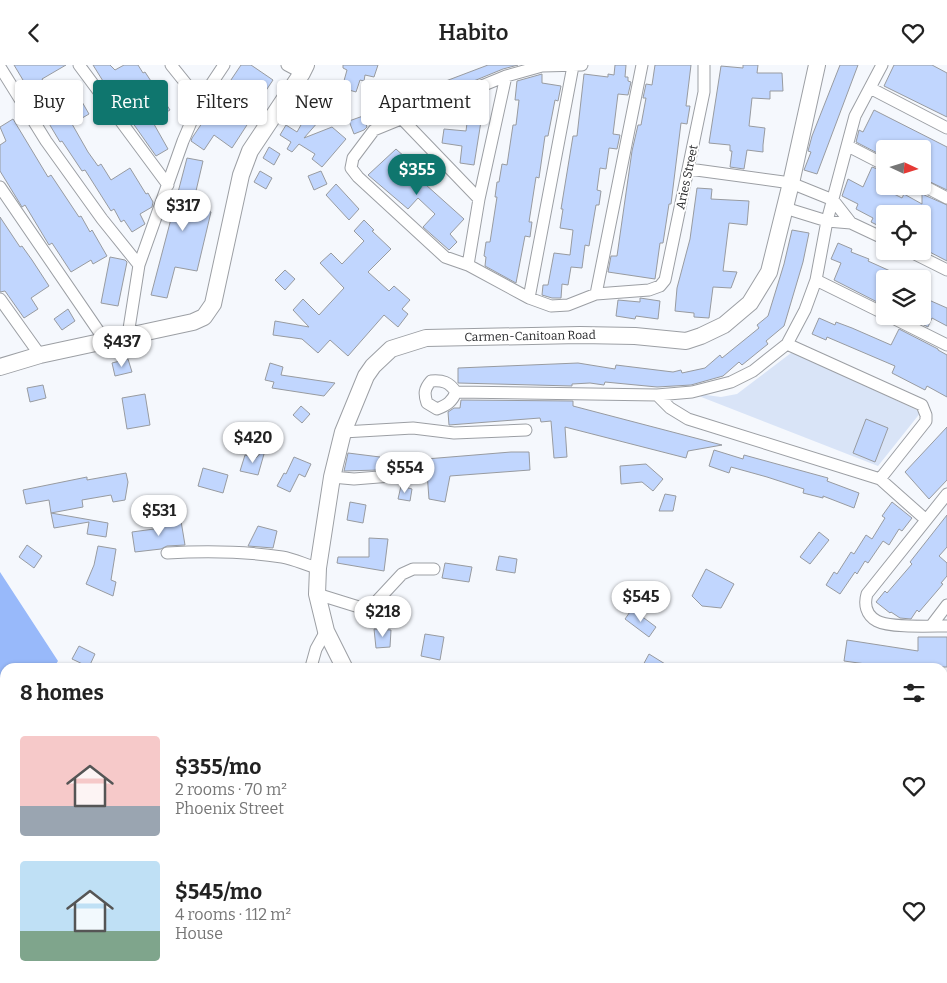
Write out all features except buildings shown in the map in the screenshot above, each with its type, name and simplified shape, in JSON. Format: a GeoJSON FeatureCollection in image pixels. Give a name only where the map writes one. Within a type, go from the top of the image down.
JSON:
{"type":"FeatureCollection","features":[{"type":"Feature","properties":{"kind":"main road","name":"Carmen-Canitoan Road"},"geometry":{"type":"LineString","coordinates":[[342,663],[326,631],[318,594],[318,568],[332,477],[343,432],[366,376],[373,365],[391,349],[426,338],[580,335],[635,336],[686,341],[711,332],[734,318],[750,303],[760,290],[768,272],[791,183],[817,65]]}},
{"type":"Feature","properties":{"kind":"main road"},"geometry":{"type":"LineString","coordinates":[[0,367],[40,355],[193,322],[204,317],[210,311],[213,304],[241,175],[250,151],[304,69]]}},
{"type":"Feature","properties":{"kind":"street"},"geometry":{"type":"LineString","coordinates":[[79,65],[168,185]]}},
{"type":"Feature","properties":{"kind":"street"},"geometry":{"type":"LineString","coordinates":[[171,65],[183,80]]}},
{"type":"Feature","properties":{"kind":"street"},"geometry":{"type":"LineString","coordinates":[[214,80],[224,65]]}},
{"type":"Feature","properties":{"kind":"street"},"geometry":{"type":"LineString","coordinates":[[287,65],[304,69]]}},
{"type":"Feature","properties":{"kind":"street"},"geometry":{"type":"LineString","coordinates":[[489,83],[542,66],[578,65],[529,298]]}},
{"type":"Feature","properties":{"kind":"street"},"geometry":{"type":"LineString","coordinates":[[387,125],[374,130],[354,158],[351,168],[358,177],[445,257],[468,265],[529,298],[552,306],[568,305],[596,294],[642,65]]}},
{"type":"Feature","properties":{"kind":"street","name":"Aries Street"},"geometry":{"type":"LineString","coordinates":[[596,294],[649,290],[660,286],[665,281],[704,92],[704,65]]}},
{"type":"Feature","properties":{"kind":"street"},"geometry":{"type":"LineString","coordinates":[[456,392],[657,395],[702,390],[731,383],[752,371],[787,343],[805,310],[816,280],[827,221],[855,116],[882,65]]}},
{"type":"Feature","properties":{"kind":"street"},"geometry":{"type":"LineString","coordinates":[[0,67],[46,141],[102,219],[139,265]]}},
{"type":"Feature","properties":{"kind":"street"},"geometry":{"type":"LineString","coordinates":[[468,265],[479,199],[506,76]]}},
{"type":"Feature","properties":{"kind":"street"},"geometry":{"type":"LineString","coordinates":[[870,88],[947,128]]}},
{"type":"Feature","properties":{"kind":"street"},"geometry":{"type":"LineString","coordinates":[[128,335],[139,265],[191,125]]}},
{"type":"Feature","properties":{"kind":"street"},"geometry":{"type":"LineString","coordinates":[[408,125],[479,199]]}},
{"type":"Feature","properties":{"kind":"street"},"geometry":{"type":"LineString","coordinates":[[848,146],[876,160]]}},
{"type":"Feature","properties":{"kind":"street"},"geometry":{"type":"LineString","coordinates":[[689,169],[791,183],[833,200],[851,223]]}},
{"type":"Feature","properties":{"kind":"street"},"geometry":{"type":"LineString","coordinates":[[0,187],[106,342]]}},
{"type":"Feature","properties":{"kind":"street"},"geometry":{"type":"LineString","coordinates":[[931,190],[947,198]]}},
{"type":"Feature","properties":{"kind":"street"},"geometry":{"type":"LineString","coordinates":[[785,208],[827,221],[851,223],[876,235]]}},
{"type":"Feature","properties":{"kind":"street"},"geometry":{"type":"LineString","coordinates":[[927,260],[947,270]]}},
{"type":"Feature","properties":{"kind":"street"},"geometry":{"type":"LineString","coordinates":[[816,280],[876,310]]}},
{"type":"Feature","properties":{"kind":"street"},"geometry":{"type":"LineString","coordinates":[[0,299],[40,355]]}},
{"type":"Feature","properties":{"kind":"street"},"geometry":{"type":"LineString","coordinates":[[907,325],[947,345]]}},
{"type":"Feature","properties":{"kind":"street"},"geometry":{"type":"LineString","coordinates":[[787,343],[922,405],[925,409],[926,421],[880,479]]}},
{"type":"Feature","properties":{"kind":"street"},"geometry":{"type":"LineString","coordinates":[[657,395],[670,408],[688,419],[880,479],[925,519]]}},
{"type":"Feature","properties":{"kind":"street"},"geometry":{"type":"LineString","coordinates":[[343,432],[414,428],[454,433],[526,430]]}},
{"type":"Feature","properties":{"kind":"street"},"geometry":{"type":"LineString","coordinates":[[332,477],[354,479],[390,476]]}},
{"type":"Feature","properties":{"kind":"street"},"geometry":{"type":"LineString","coordinates":[[947,494],[925,519],[867,594],[864,603],[867,611],[877,621],[910,625],[947,626]]}},
{"type":"Feature","properties":{"kind":"street"},"geometry":{"type":"LineString","coordinates":[[166,553],[217,552],[283,557],[318,568]]}},
{"type":"Feature","properties":{"kind":"street"},"geometry":{"type":"LineString","coordinates":[[318,594],[362,608],[375,603],[402,574],[414,569],[434,569]]}},
{"type":"Feature","properties":{"kind":"street"},"geometry":{"type":"LineString","coordinates":[[931,626],[947,605]]}},
{"type":"Feature","properties":{"kind":"street"},"geometry":{"type":"LineString","coordinates":[[312,663],[316,649],[326,631]]}},
{"type":"Feature","properties":{"kind":"shaded area"},"geometry":{"type":"Polygon","coordinates":[[[791,353],[800,355],[921,412],[878,466],[691,393],[721,397],[737,394],[791,353]]]}},
{"type":"Feature","properties":{"kind":"shaded area"},"geometry":{"type":"Polygon","coordinates":[[[0,572],[58,661],[57,663],[0,663],[0,572]]]}}]}
